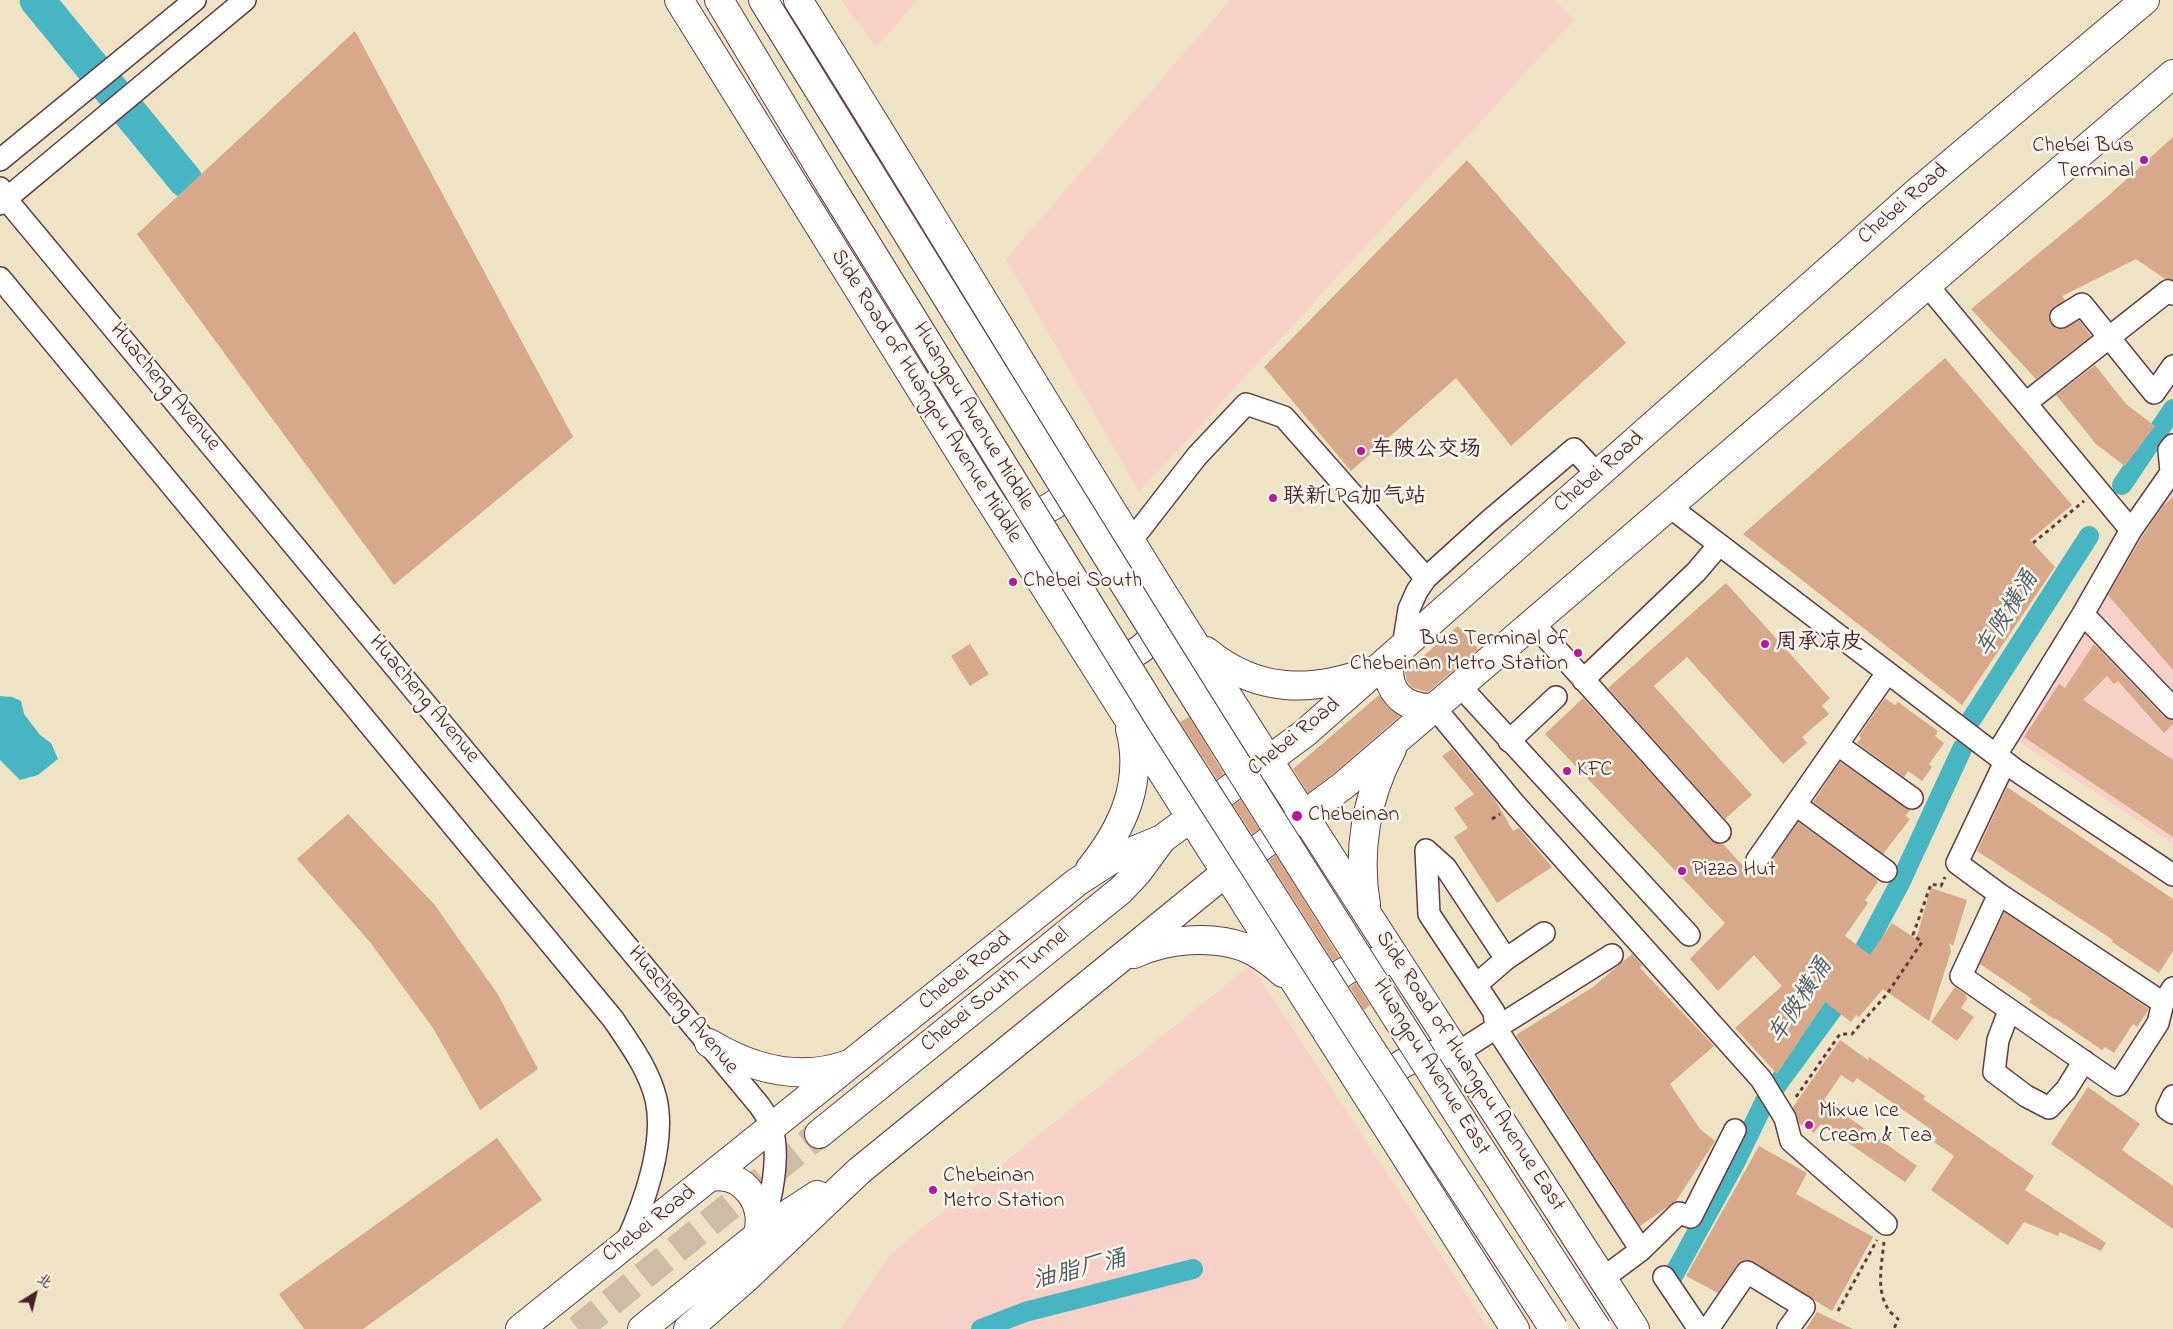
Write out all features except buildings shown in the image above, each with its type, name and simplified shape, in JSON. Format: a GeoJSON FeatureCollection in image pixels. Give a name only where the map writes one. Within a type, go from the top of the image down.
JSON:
{"type":"FeatureCollection","features":[{"type":"Feature","properties":{"kind":"main road","name":"Side Road of Huangpu Avenue Middle"},"geometry":{"type":"LineString","coordinates":[[679,0],[995,509],[1190,818]]}},
{"type":"Feature","properties":{"kind":"main road","name":"Huangpu Avenue Middle"},"geometry":{"type":"LineString","coordinates":[[719,0],[1010,479],[1231,830]]}},
{"type":"Feature","properties":{"kind":"main road","name":"Huangpu Avenue Middle"},"geometry":{"type":"LineString","coordinates":[[763,0],[1170,660],[1263,806]]}},
{"type":"Feature","properties":{"kind":"main road"},"geometry":{"type":"LineString","coordinates":[[798,0],[1168,601],[1305,815]]}},
{"type":"Feature","properties":{"kind":"main road","name":"Chebei Road"},"geometry":{"type":"LineString","coordinates":[[520,1329],[1077,882],[1111,860],[1162,839],[1306,733],[1916,193],[2145,0]]}},
{"type":"Feature","properties":{"kind":"main road"},"geometry":{"type":"LineString","coordinates":[[688,1329],[744,1280],[859,1171],[1225,873],[1344,785],[2173,74]]}},
{"type":"Feature","properties":{"kind":"main road"},"geometry":{"type":"LineString","coordinates":[[995,509],[1022,515],[1039,513],[1050,507],[1065,495],[1072,486],[1080,458]]}},
{"type":"Feature","properties":{"kind":"main road"},"geometry":{"type":"LineString","coordinates":[[1086,652],[1102,658],[1112,659],[1129,655],[1141,649],[1159,631],[1168,601]]}},
{"type":"Feature","properties":{"kind":"main road"},"geometry":{"type":"LineString","coordinates":[[1192,639],[1237,673],[1281,685],[1326,684],[1349,679],[1391,658]]}},
{"type":"Feature","properties":{"kind":"main road"},"geometry":{"type":"LineString","coordinates":[[1391,658],[1389,678],[1392,688],[1398,696],[1415,706],[1434,708]]}},
{"type":"Feature","properties":{"kind":"main road"},"geometry":{"type":"LineString","coordinates":[[1077,882],[1109,843],[1128,807],[1135,768],[1134,750],[1127,718]]}},
{"type":"Feature","properties":{"kind":"main road"},"geometry":{"type":"LineString","coordinates":[[1368,917],[1362,881],[1361,854],[1365,826],[1376,784],[1398,739]]}},
{"type":"Feature","properties":{"kind":"main road","name":"Huangpu Avenue East"},"geometry":{"type":"LineString","coordinates":[[1263,806],[1509,1194],[1597,1329]]}},
{"type":"Feature","properties":{"kind":"main road","name":"Side Road of Huangpu Avenue East"},"geometry":{"type":"LineString","coordinates":[[1305,815],[1398,964],[1635,1329]]}},
{"type":"Feature","properties":{"kind":"main road"},"geometry":{"type":"LineString","coordinates":[[1190,818],[1314,1010],[1515,1329]]}},
{"type":"Feature","properties":{"kind":"main road","name":"Huangpu Avenue East"},"geometry":{"type":"LineString","coordinates":[[1231,830],[1554,1329]]}},
{"type":"Feature","properties":{"kind":"main road","name":"Chebei South Tunnel"},"geometry":{"type":"LineString","coordinates":[[819,1134],[1121,890],[1137,873],[1162,839]]}},
{"type":"Feature","properties":{"kind":"main road"},"geometry":{"type":"LineString","coordinates":[[1114,964],[1138,952],[1164,944],[1188,941],[1216,941],[1244,947],[1268,960],[1285,974],[1314,1010]]}},
{"type":"Feature","properties":{"kind":"main road"},"geometry":{"type":"LineString","coordinates":[[1314,1010],[1335,979],[1346,971],[1367,961],[1398,964]]}},
{"type":"Feature","properties":{"kind":"main road"},"geometry":{"type":"LineString","coordinates":[[709,1043],[741,1061],[793,1072],[826,1070],[855,1062]]}},
{"type":"Feature","properties":{"kind":"main road"},"geometry":{"type":"LineString","coordinates":[[1375,1106],[1385,1080],[1408,1061],[1418,1056],[1431,1054],[1458,1055]]}},
{"type":"Feature","properties":{"kind":"main road"},"geometry":{"type":"LineString","coordinates":[[642,1329],[757,1236],[802,1204],[859,1171]]}},
{"type":"Feature","properties":{"kind":"main road"},"geometry":{"type":"LineString","coordinates":[[711,1177],[722,1176],[732,1179],[750,1192],[758,1207],[760,1218],[757,1236]]}},
{"type":"Feature","properties":{"kind":"street"},"geometry":{"type":"LineString","coordinates":[[0,160],[196,0]]}},
{"type":"Feature","properties":{"kind":"street"},"geometry":{"type":"LineString","coordinates":[[2,197],[104,118],[246,0]]}},
{"type":"Feature","properties":{"kind":"street","name":"Huacheng Avenue"},"geometry":{"type":"LineString","coordinates":[[2,197],[759,1105],[772,1128],[775,1151],[772,1184],[765,1217],[757,1236]]}},
{"type":"Feature","properties":{"kind":"street"},"geometry":{"type":"LineString","coordinates":[[0,278],[594,996],[628,1042],[650,1082],[656,1098],[658,1122],[654,1160],[645,1194],[624,1246]]}},
{"type":"Feature","properties":{"kind":"street"},"geometry":{"type":"LineString","coordinates":[[1928,286],[2131,530]]}},
{"type":"Feature","properties":{"kind":"street"},"geometry":{"type":"LineString","coordinates":[[2026,404],[2168,290],[2173,294]]}},
{"type":"Feature","properties":{"kind":"street"},"geometry":{"type":"LineString","coordinates":[[2061,317],[2082,304],[2154,393],[2173,366]]}},
{"type":"Feature","properties":{"kind":"street"},"geometry":{"type":"LineString","coordinates":[[1131,541],[1197,456],[1246,404],[1284,417],[1426,578]]}},
{"type":"Feature","properties":{"kind":"street"},"geometry":{"type":"LineString","coordinates":[[1999,894],[1961,976],[2118,1085],[2158,1023],[2168,996],[1999,894],[1957,863],[2001,759],[2131,530],[2172,471],[2169,450],[2173,445]]}},
{"type":"Feature","properties":{"kind":"street"},"geometry":{"type":"LineString","coordinates":[[1391,658],[1409,608],[1426,578],[1489,521],[1574,450],[1598,475]]}},
{"type":"Feature","properties":{"kind":"street"},"geometry":{"type":"LineString","coordinates":[[1670,507],[2001,759],[2173,875]]}},
{"type":"Feature","properties":{"kind":"street"},"geometry":{"type":"LineString","coordinates":[[1583,680],[1696,572],[1719,545]]}},
{"type":"Feature","properties":{"kind":"street"},"geometry":{"type":"LineString","coordinates":[[2083,614],[2173,708]]}},
{"type":"Feature","properties":{"kind":"street"},"geometry":{"type":"LineString","coordinates":[[1534,623],[1720,832]]}},
{"type":"Feature","properties":{"kind":"street"},"geometry":{"type":"LineString","coordinates":[[1757,860],[1887,673]]}},
{"type":"Feature","properties":{"kind":"street"},"geometry":{"type":"LineString","coordinates":[[1460,686],[1689,935]]}},
{"type":"Feature","properties":{"kind":"street"},"geometry":{"type":"LineString","coordinates":[[1509,741],[1556,697]]}},
{"type":"Feature","properties":{"kind":"street"},"geometry":{"type":"LineString","coordinates":[[1434,708],[1513,802],[1761,1079],[1785,1118],[1791,1141],[1886,1224]]}},
{"type":"Feature","properties":{"kind":"street"},"geometry":{"type":"LineString","coordinates":[[1838,745],[1912,798]]}},
{"type":"Feature","properties":{"kind":"street"},"geometry":{"type":"LineString","coordinates":[[1796,805],[1886,871]]}},
{"type":"Feature","properties":{"kind":"street"},"geometry":{"type":"LineString","coordinates":[[1506,960],[1446,868],[1426,850],[1429,914],[1494,1012],[1496,1028],[1641,1250]]}},
{"type":"Feature","properties":{"kind":"street"},"geometry":{"type":"LineString","coordinates":[[1476,985],[1506,960],[1544,933]]}},
{"type":"Feature","properties":{"kind":"street"},"geometry":{"type":"LineString","coordinates":[[1458,1055],[1496,1028],[1612,955]]}},
{"type":"Feature","properties":{"kind":"street"},"geometry":{"type":"LineString","coordinates":[[2009,1011],[1998,1040],[1994,1072],[2026,1096],[2049,1108],[2066,1090],[2084,1061]]}},
{"type":"Feature","properties":{"kind":"street"},"geometry":{"type":"LineString","coordinates":[[2173,1096],[2167,1109],[2173,1113]]}},
{"type":"Feature","properties":{"kind":"street"},"geometry":{"type":"LineString","coordinates":[[1602,1279],[1641,1250],[1680,1213],[1691,1217],[1735,1130]]}},
{"type":"Feature","properties":{"kind":"street"},"geometry":{"type":"LineString","coordinates":[[1708,1329],[1747,1272],[1804,1307],[1788,1329]]}},
{"type":"Feature","properties":{"kind":"street"},"geometry":{"type":"LineString","coordinates":[[1664,1277],[1699,1329]]}},
{"type":"Feature","properties":{"kind":"path"},"geometry":{"type":"LineString","coordinates":[[2033,543],[2097,489]]}},
{"type":"Feature","properties":{"kind":"path"},"geometry":{"type":"LineString","coordinates":[[1785,1118],[1795,1098],[1840,1034],[1852,1034],[1887,994],[1922,942],[1913,936],[1931,884],[1941,886],[1949,869]]}},
{"type":"Feature","properties":{"kind":"path"},"geometry":{"type":"LineString","coordinates":[[1838,1311],[1886,1224]]}},
{"type":"Feature","properties":{"kind":"path"},"geometry":{"type":"LineString","coordinates":[[1886,1224],[1881,1274],[1883,1295],[1887,1308],[1898,1319],[1894,1329]]}},
{"type":"Feature","properties":{"kind":"shaded area"},"geometry":{"type":"Polygon","coordinates":[[[841,0],[918,0],[876,47],[841,0]]]}},
{"type":"Feature","properties":{"kind":"shaded area"},"geometry":{"type":"Polygon","coordinates":[[[1230,0],[1554,0],[1574,20],[1139,492],[1006,259],[1230,0]]]}},
{"type":"Feature","properties":{"kind":"shaded area"},"geometry":{"type":"Polygon","coordinates":[[[2173,453],[2173,844],[2013,738],[2173,453]]]}},
{"type":"Feature","properties":{"kind":"shaded area"},"geometry":{"type":"Polygon","coordinates":[[[1251,965],[1489,1329],[840,1329],[890,1254],[1251,965]]]}},
{"type":"Feature","properties":{"kind":"water"},"geometry":{"type":"Polygon","coordinates":[[[0,696],[12,697],[21,701],[24,714],[40,735],[51,743],[58,759],[38,775],[20,780],[0,760],[0,696]]]}},
{"type":"Feature","properties":{"kind":"waterway"},"geometry":{"type":"LineString","coordinates":[[37,0],[185,180]]}},
{"type":"Feature","properties":{"kind":"waterway","name":"车陂横涌"},"geometry":{"type":"LineString","coordinates":[[2122,485],[2173,409]]}},
{"type":"Feature","properties":{"kind":"waterway","name":"车陂横涌"},"geometry":{"type":"LineString","coordinates":[[1971,720],[2089,536]]}},
{"type":"Feature","properties":{"kind":"waterway","name":"车陂横涌"},"geometry":{"type":"LineString","coordinates":[[1673,1276],[1735,1163],[1765,1101],[1832,1010],[1900,883],[1962,749]]}},
{"type":"Feature","properties":{"kind":"waterway","name":"油脂厂涌"},"geometry":{"type":"LineString","coordinates":[[981,1329],[1025,1312],[1193,1269]]}},
{"type":"Feature","properties":{"kind":"tunnel"},"geometry":{"type":"LineString","coordinates":[[578,1329],[819,1134]]}},
{"type":"Feature","properties":{"kind":"place","name":"Chebei Bus Terminal"},"geometry":{"type":"Point","coordinates":[2144,160]}},
{"type":"Feature","properties":{"kind":"place","name":"车陂公交场"},"geometry":{"type":"Point","coordinates":[1361,451]}},
{"type":"Feature","properties":{"kind":"place","name":"联新LPG加气站"},"geometry":{"type":"Point","coordinates":[1273,498]}},
{"type":"Feature","properties":{"kind":"place","name":"Chebei South"},"geometry":{"type":"Point","coordinates":[1013,582]}},
{"type":"Feature","properties":{"kind":"place","name":"周承凉皮"},"geometry":{"type":"Point","coordinates":[1765,644]}},
{"type":"Feature","properties":{"kind":"place","name":"Bus Terminal of Chebeinan Metro Station"},"geometry":{"type":"Point","coordinates":[1578,653]}},
{"type":"Feature","properties":{"kind":"place","name":"KFC"},"geometry":{"type":"Point","coordinates":[1567,771]}},
{"type":"Feature","properties":{"kind":"place","name":"Chebeinan"},"geometry":{"type":"Point","coordinates":[1297,816]}},
{"type":"Feature","properties":{"kind":"place","name":"Pizza Hut"},"geometry":{"type":"Point","coordinates":[1682,871]}},
{"type":"Feature","properties":{"kind":"place","name":"Mixue Ice Cream & Tea"},"geometry":{"type":"Point","coordinates":[1809,1125]}},
{"type":"Feature","properties":{"kind":"place","name":"Chebeinan Metro Station"},"geometry":{"type":"Point","coordinates":[933,1190]}}]}
